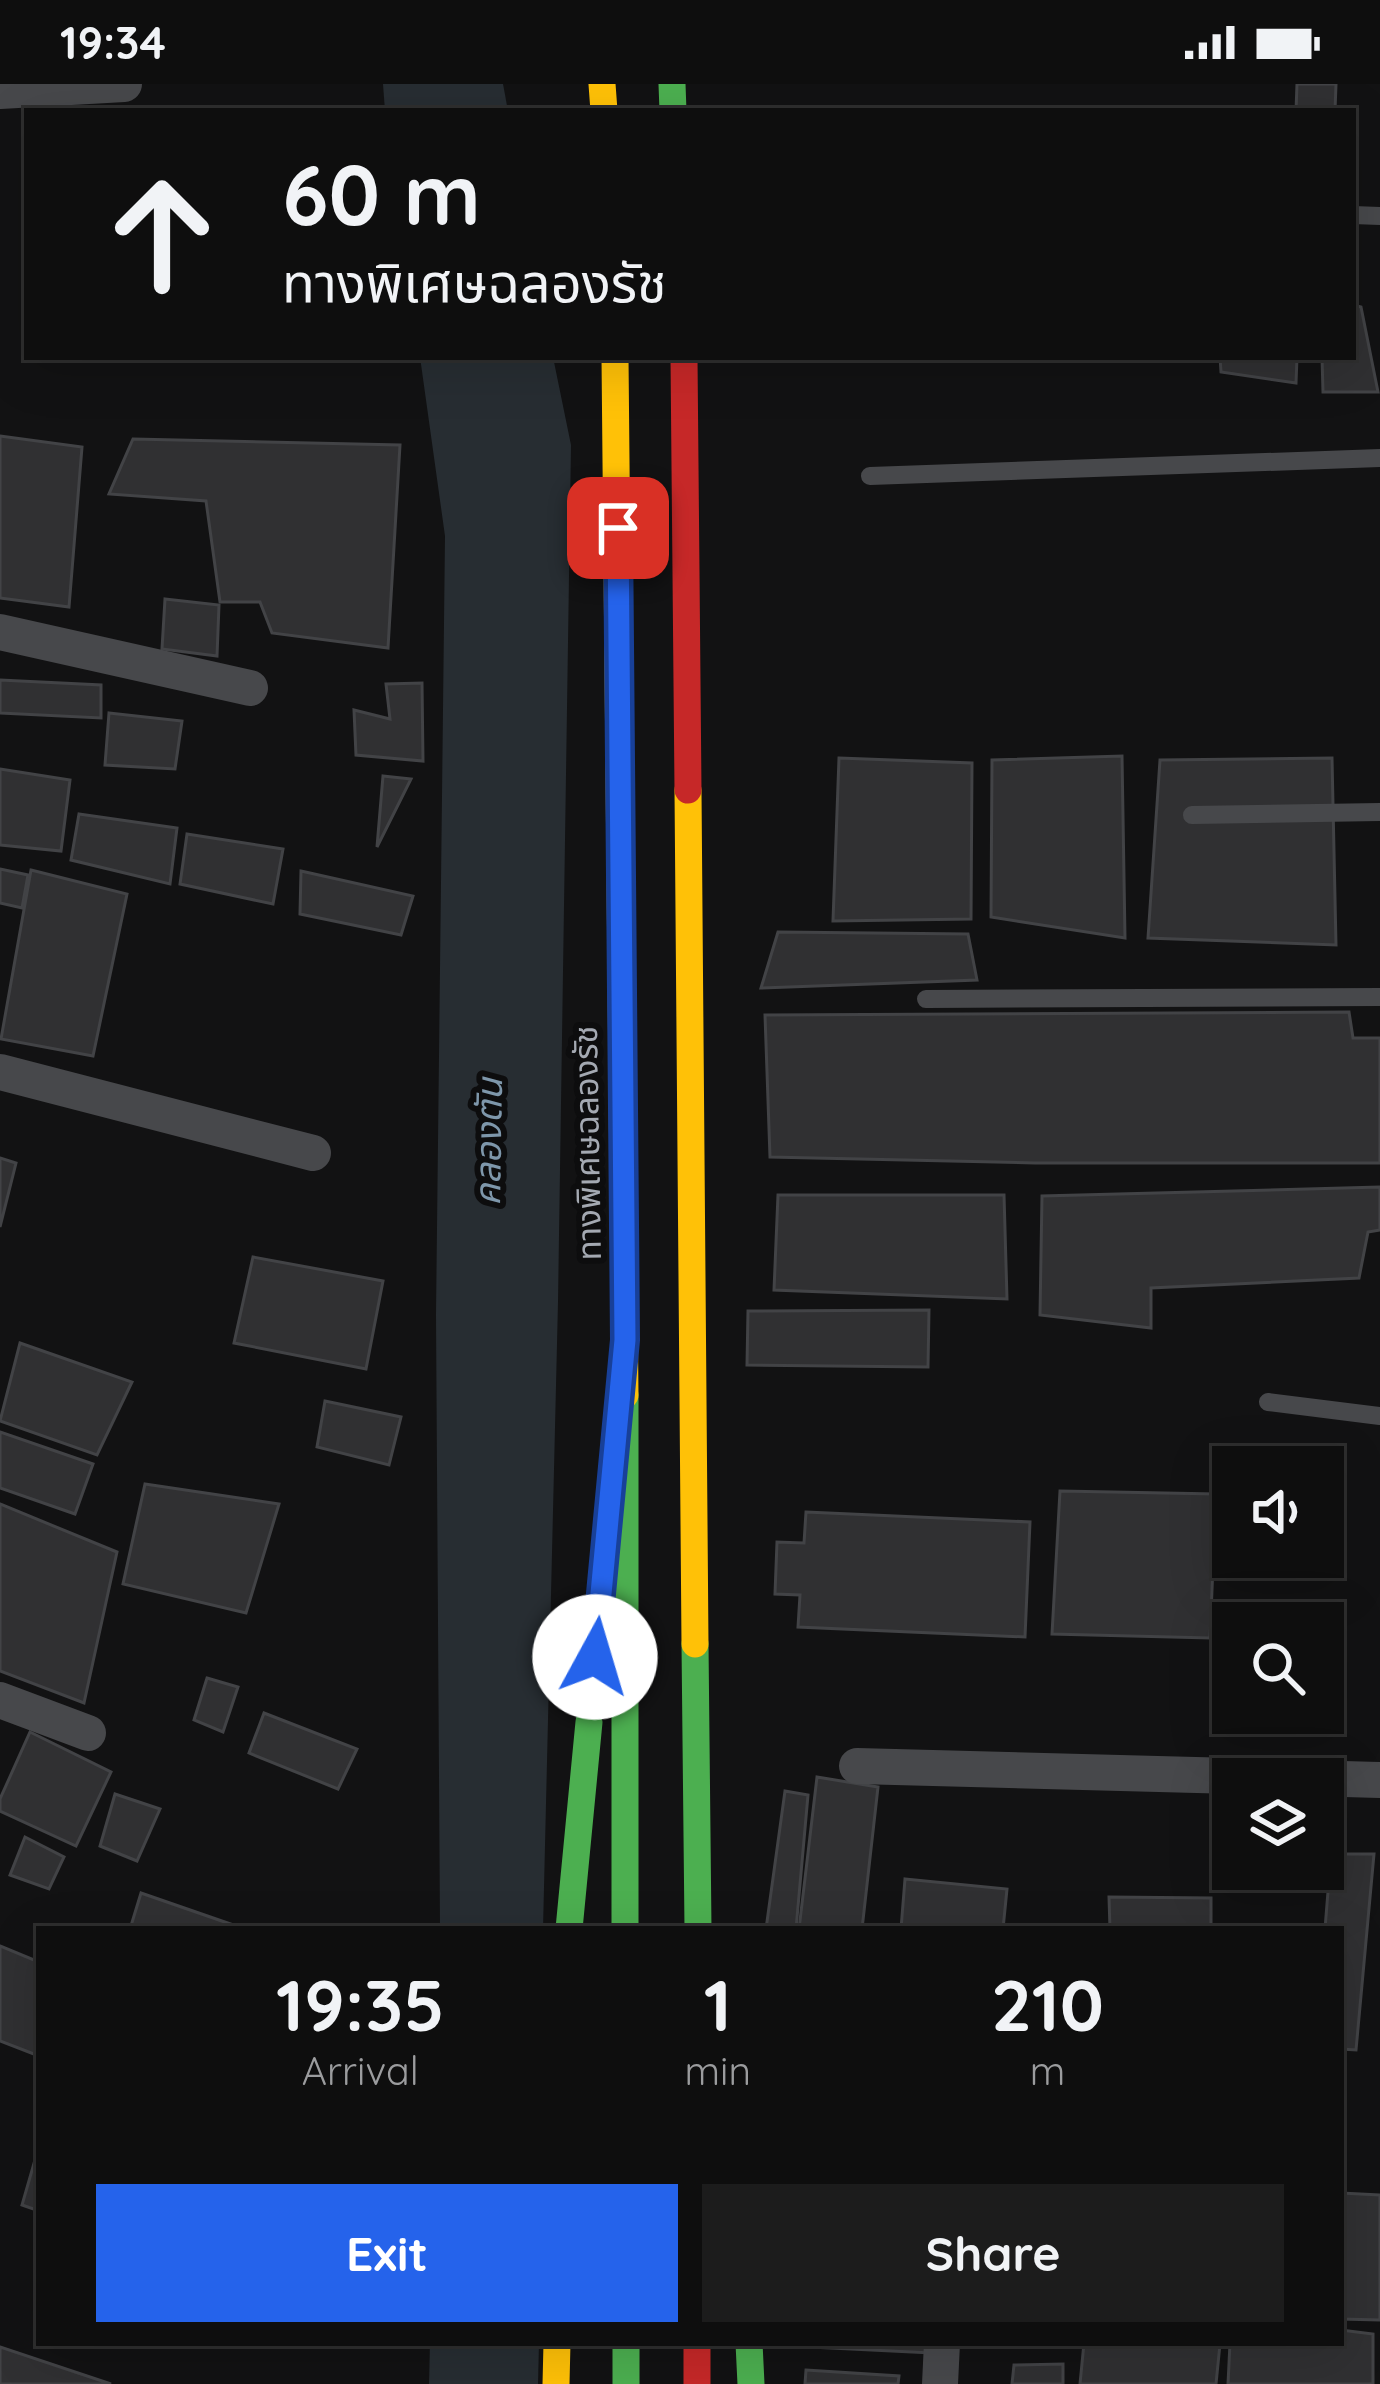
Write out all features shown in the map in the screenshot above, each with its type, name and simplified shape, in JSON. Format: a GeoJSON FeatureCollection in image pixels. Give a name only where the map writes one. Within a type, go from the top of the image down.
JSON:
{"type":"FeatureCollection","features":[{"type":"Feature","properties":{"kind":"highway","name":"ทางพิเศษฉลองรัช"},"geometry":{"type":"LineString","coordinates":[[615,360],[626,1926]]}},
{"type":"Feature","properties":{"kind":"highway"},"geometry":{"type":"LineString","coordinates":[[684,360],[698,1926]]}},
{"type":"Feature","properties":{"kind":"highway"},"geometry":{"type":"LineString","coordinates":[[598,1623],[625,1340]]}},
{"type":"Feature","properties":{"kind":"highway"},"geometry":{"type":"LineString","coordinates":[[569,1926],[592,1694]]}},
{"type":"Feature","properties":{"kind":"highway"},"geometry":{"type":"LineString","coordinates":[[698,1772],[721,1926]]}},
{"type":"Feature","properties":{"kind":"highway"},"geometry":{"type":"LineString","coordinates":[[556,2384],[557,2346]]}},
{"type":"Feature","properties":{"kind":"highway"},"geometry":{"type":"LineString","coordinates":[[626,2346],[626,2384]]}},
{"type":"Feature","properties":{"kind":"highway"},"geometry":{"type":"LineString","coordinates":[[698,2346],[698,2384]]}},
{"type":"Feature","properties":{"kind":"highway"},"geometry":{"type":"LineString","coordinates":[[749,2346],[751,2384]]}},
{"type":"Feature","properties":{"kind":"street"},"geometry":{"type":"LineString","coordinates":[[0,91],[124,84]]}},
{"type":"Feature","properties":{"kind":"street"},"geometry":{"type":"LineString","coordinates":[[0,632],[250,688]]}},
{"type":"Feature","properties":{"kind":"street"},"geometry":{"type":"LineString","coordinates":[[0,1072],[313,1153]]}},
{"type":"Feature","properties":{"kind":"street"},"geometry":{"type":"LineString","coordinates":[[0,1700],[88,1733]]}},
{"type":"Feature","properties":{"kind":"street"},"geometry":{"type":"LineString","coordinates":[[857,1766],[1380,1780]]}},
{"type":"Feature","properties":{"kind":"street"},"geometry":{"type":"LineString","coordinates":[[940,2384],[942,2346]]}},
{"type":"Feature","properties":{"kind":"lane"},"geometry":{"type":"LineString","coordinates":[[870,476],[1380,458]]}},
{"type":"Feature","properties":{"kind":"lane"},"geometry":{"type":"LineString","coordinates":[[1192,815],[1380,812]]}},
{"type":"Feature","properties":{"kind":"lane"},"geometry":{"type":"LineString","coordinates":[[926,999],[1380,997]]}},
{"type":"Feature","properties":{"kind":"lane"},"geometry":{"type":"LineString","coordinates":[[1268,1402],[1380,1416]]}},
{"type":"Feature","properties":{"kind":"water"},"geometry":{"type":"Polygon","coordinates":[[[383,84],[503,84],[507,108],[385,108],[383,84]]]}},
{"type":"Feature","properties":{"kind":"water","name":"คลองตัน"},"geometry":{"type":"Polygon","coordinates":[[[420,360],[554,360],[571,445],[543,1926],[440,1926],[436,1315],[445,536],[420,360]]]}},
{"type":"Feature","properties":{"kind":"water"},"geometry":{"type":"Polygon","coordinates":[[[430,2346],[539,2346],[538,2384],[429,2384],[430,2346]]]}},
{"type":"Feature","properties":{"kind":"building"},"geometry":{"type":"Polygon","coordinates":[[[1297,84],[1336,84],[1335,108],[1296,108],[1297,84]]]}},
{"type":"Feature","properties":{"kind":"building"},"geometry":{"type":"Polygon","coordinates":[[[1356,306],[1361,307],[1378,392],[1323,392],[1322,360],[1356,360],[1356,306]]]}},
{"type":"Feature","properties":{"kind":"building"},"geometry":{"type":"Polygon","coordinates":[[[1220,360],[1297,360],[1296,383],[1221,372],[1220,360]]]}},
{"type":"Feature","properties":{"kind":"building"},"geometry":{"type":"Polygon","coordinates":[[[0,436],[82,447],[69,607],[0,598],[0,436]]]}},
{"type":"Feature","properties":{"kind":"building"},"geometry":{"type":"Polygon","coordinates":[[[133,439],[400,445],[388,648],[272,633],[260,602],[220,602],[206,501],[109,494],[133,439]]]}},
{"type":"Feature","properties":{"kind":"building"},"geometry":{"type":"Polygon","coordinates":[[[165,599],[219,605],[217,656],[162,649],[165,599]]]}},
{"type":"Feature","properties":{"kind":"building"},"geometry":{"type":"Polygon","coordinates":[[[0,680],[101,685],[101,718],[0,713],[0,680]]]}},
{"type":"Feature","properties":{"kind":"building"},"geometry":{"type":"Polygon","coordinates":[[[422,683],[423,761],[356,755],[354,710],[390,719],[386,684],[422,683]]]}},
{"type":"Feature","properties":{"kind":"building"},"geometry":{"type":"Polygon","coordinates":[[[109,713],[182,721],[175,769],[105,765],[109,713]]]}},
{"type":"Feature","properties":{"kind":"building"},"geometry":{"type":"Polygon","coordinates":[[[1122,756],[1125,938],[991,917],[992,760],[1122,756]]]}},
{"type":"Feature","properties":{"kind":"building"},"geometry":{"type":"Polygon","coordinates":[[[839,758],[972,763],[971,919],[833,921],[839,758]]]}},
{"type":"Feature","properties":{"kind":"building"},"geometry":{"type":"Polygon","coordinates":[[[1332,758],[1336,945],[1148,938],[1160,760],[1332,758]]]}},
{"type":"Feature","properties":{"kind":"building"},"geometry":{"type":"Polygon","coordinates":[[[0,769],[70,780],[61,851],[0,845],[0,769]]]}},
{"type":"Feature","properties":{"kind":"building"},"geometry":{"type":"Polygon","coordinates":[[[383,776],[411,779],[377,847],[383,776]]]}},
{"type":"Feature","properties":{"kind":"building"},"geometry":{"type":"Polygon","coordinates":[[[79,814],[177,828],[170,884],[71,860],[79,814]]]}},
{"type":"Feature","properties":{"kind":"building"},"geometry":{"type":"Polygon","coordinates":[[[187,834],[283,849],[273,904],[180,884],[187,834]]]}},
{"type":"Feature","properties":{"kind":"building"},"geometry":{"type":"Polygon","coordinates":[[[0,869],[28,875],[22,908],[0,903],[0,869]]]}},
{"type":"Feature","properties":{"kind":"building"},"geometry":{"type":"Polygon","coordinates":[[[31,870],[127,894],[93,1056],[1,1039],[31,870]]]}},
{"type":"Feature","properties":{"kind":"building"},"geometry":{"type":"Polygon","coordinates":[[[301,871],[413,896],[401,935],[300,914],[301,871]]]}},
{"type":"Feature","properties":{"kind":"building"},"geometry":{"type":"Polygon","coordinates":[[[778,932],[968,934],[977,980],[761,988],[778,932]]]}},
{"type":"Feature","properties":{"kind":"building"},"geometry":{"type":"Polygon","coordinates":[[[1349,1012],[1353,1038],[1380,1038],[1380,1163],[770,1157],[765,1015],[1349,1012]]]}},
{"type":"Feature","properties":{"kind":"building"},"geometry":{"type":"Polygon","coordinates":[[[0,1158],[16,1163],[0,1227],[0,1158]]]}},
{"type":"Feature","properties":{"kind":"building"},"geometry":{"type":"Polygon","coordinates":[[[1380,1187],[1380,1230],[1368,1232],[1359,1278],[1151,1288],[1151,1328],[1040,1315],[1042,1196],[1380,1187]]]}},
{"type":"Feature","properties":{"kind":"building"},"geometry":{"type":"Polygon","coordinates":[[[778,1195],[1004,1195],[1007,1299],[774,1290],[778,1195]]]}},
{"type":"Feature","properties":{"kind":"building"},"geometry":{"type":"Polygon","coordinates":[[[253,1257],[383,1281],[366,1369],[234,1343],[253,1257]]]}},
{"type":"Feature","properties":{"kind":"building"},"geometry":{"type":"Polygon","coordinates":[[[929,1310],[928,1367],[747,1365],[748,1311],[929,1310]]]}},
{"type":"Feature","properties":{"kind":"building"},"geometry":{"type":"Polygon","coordinates":[[[20,1343],[132,1382],[97,1455],[0,1421],[20,1343]]]}},
{"type":"Feature","properties":{"kind":"building"},"geometry":{"type":"Polygon","coordinates":[[[325,1401],[401,1417],[389,1465],[317,1447],[325,1401]]]}},
{"type":"Feature","properties":{"kind":"building"},"geometry":{"type":"Polygon","coordinates":[[[0,1432],[93,1464],[75,1514],[0,1488],[0,1432]]]}},
{"type":"Feature","properties":{"kind":"building"},"geometry":{"type":"Polygon","coordinates":[[[145,1484],[279,1504],[246,1613],[123,1584],[145,1484]]]}},
{"type":"Feature","properties":{"kind":"building"},"geometry":{"type":"Polygon","coordinates":[[[1060,1491],[1212,1494],[1210,1638],[1052,1634],[1060,1491]]]}},
{"type":"Feature","properties":{"kind":"building"},"geometry":{"type":"Polygon","coordinates":[[[0,1504],[117,1552],[84,1703],[0,1671],[0,1504]]]}},
{"type":"Feature","properties":{"kind":"building"},"geometry":{"type":"Polygon","coordinates":[[[806,1512],[1030,1522],[1025,1637],[798,1627],[800,1595],[775,1594],[777,1542],[804,1543],[806,1512]]]}},
{"type":"Feature","properties":{"kind":"building"},"geometry":{"type":"Polygon","coordinates":[[[207,1678],[238,1687],[223,1732],[194,1720],[207,1678]]]}},
{"type":"Feature","properties":{"kind":"building"},"geometry":{"type":"Polygon","coordinates":[[[264,1713],[357,1749],[338,1789],[249,1753],[264,1713]]]}},
{"type":"Feature","properties":{"kind":"building"},"geometry":{"type":"Polygon","coordinates":[[[30,1732],[111,1772],[76,1846],[0,1811],[0,1799],[30,1732]]]}},
{"type":"Feature","properties":{"kind":"building"},"geometry":{"type":"Polygon","coordinates":[[[817,1777],[878,1787],[862,1926],[799,1926],[817,1777]]]}},
{"type":"Feature","properties":{"kind":"building"},"geometry":{"type":"Polygon","coordinates":[[[785,1791],[808,1795],[796,1926],[766,1926],[785,1791]]]}},
{"type":"Feature","properties":{"kind":"building"},"geometry":{"type":"Polygon","coordinates":[[[115,1794],[160,1809],[137,1861],[100,1846],[115,1794]]]}},
{"type":"Feature","properties":{"kind":"building"},"geometry":{"type":"Polygon","coordinates":[[[25,1837],[64,1857],[49,1889],[10,1875],[25,1837]]]}},
{"type":"Feature","properties":{"kind":"building"},"geometry":{"type":"Polygon","coordinates":[[[1344,1854],[1374,1854],[1356,2050],[1344,2049],[1344,1926],[1325,1926],[1328,1890],[1344,1890],[1344,1854]]]}},
{"type":"Feature","properties":{"kind":"building"},"geometry":{"type":"Polygon","coordinates":[[[905,1879],[1007,1889],[1003,1926],[901,1926],[905,1879]]]}},
{"type":"Feature","properties":{"kind":"building"},"geometry":{"type":"Polygon","coordinates":[[[141,1893],[236,1926],[131,1926],[141,1893]]]}},
{"type":"Feature","properties":{"kind":"building"},"geometry":{"type":"Polygon","coordinates":[[[1109,1897],[1211,1898],[1211,1926],[1110,1926],[1109,1897]]]}},
{"type":"Feature","properties":{"kind":"building"},"geometry":{"type":"Polygon","coordinates":[[[0,1946],[36,1961],[36,2055],[0,2041],[0,1946]]]}},
{"type":"Feature","properties":{"kind":"building"},"geometry":{"type":"Polygon","coordinates":[[[36,2156],[36,2210],[22,2205],[36,2156]]]}},
{"type":"Feature","properties":{"kind":"building"},"geometry":{"type":"Polygon","coordinates":[[[1344,2193],[1380,2195],[1380,2320],[1344,2319],[1344,2193]]]}},
{"type":"Feature","properties":{"kind":"building"},"geometry":{"type":"Polygon","coordinates":[[[1344,2330],[1373,2334],[1373,2384],[1228,2384],[1230,2346],[1344,2346],[1344,2330]]]}},
{"type":"Feature","properties":{"kind":"building"},"geometry":{"type":"Polygon","coordinates":[[[812,2346],[932,2346],[931,2353],[812,2346]]]}},
{"type":"Feature","properties":{"kind":"building"},"geometry":{"type":"Polygon","coordinates":[[[1084,2346],[1220,2346],[1216,2384],[1080,2384],[1084,2346]]]}},
{"type":"Feature","properties":{"kind":"building"},"geometry":{"type":"Polygon","coordinates":[[[0,2347],[111,2384],[0,2384],[0,2347]]]}},
{"type":"Feature","properties":{"kind":"building"},"geometry":{"type":"Polygon","coordinates":[[[1063,2364],[1063,2384],[1012,2384],[1014,2365],[1063,2364]]]}},
{"type":"Feature","properties":{"kind":"building"},"geometry":{"type":"Polygon","coordinates":[[[806,2370],[899,2376],[898,2384],[805,2384],[806,2370]]]}},
{"type":"Feature","properties":{"kind":"traffic: fast"},"geometry":{"type":"LineString","coordinates":[[672,84],[673,108]]}},
{"type":"Feature","properties":{"kind":"traffic: fast"},"geometry":{"type":"LineString","coordinates":[[625,1395],[625,1926]]}},
{"type":"Feature","properties":{"kind":"traffic: fast"},"geometry":{"type":"LineString","coordinates":[[695,1644],[698,1926]]}},
{"type":"Feature","properties":{"kind":"traffic: fast"},"geometry":{"type":"LineString","coordinates":[[569,1926],[589,1722]]}},
{"type":"Feature","properties":{"kind":"traffic: fast"},"geometry":{"type":"LineString","coordinates":[[626,2346],[626,2384]]}},
{"type":"Feature","properties":{"kind":"traffic: fast"},"geometry":{"type":"LineString","coordinates":[[749,2346],[751,2384]]}},
{"type":"Feature","properties":{"kind":"traffic: slow"},"geometry":{"type":"LineString","coordinates":[[602,84],[604,108]]}},
{"type":"Feature","properties":{"kind":"traffic: slow"},"geometry":{"type":"LineString","coordinates":[[615,360],[625,1395]]}},
{"type":"Feature","properties":{"kind":"traffic: slow"},"geometry":{"type":"LineString","coordinates":[[688,790],[695,1644]]}},
{"type":"Feature","properties":{"kind":"traffic: slow"},"geometry":{"type":"LineString","coordinates":[[556,2384],[557,2346]]}},
{"type":"Feature","properties":{"kind":"traffic: jam"},"geometry":{"type":"LineString","coordinates":[[684,360],[688,790]]}},
{"type":"Feature","properties":{"kind":"traffic: jam"},"geometry":{"type":"LineString","coordinates":[[697,2346],[697,2384]]}},
{"type":"Feature","properties":{"kind":"route"},"geometry":{"type":"LineString","coordinates":[[595,1657],[625,1340],[618,528]]}}]}
